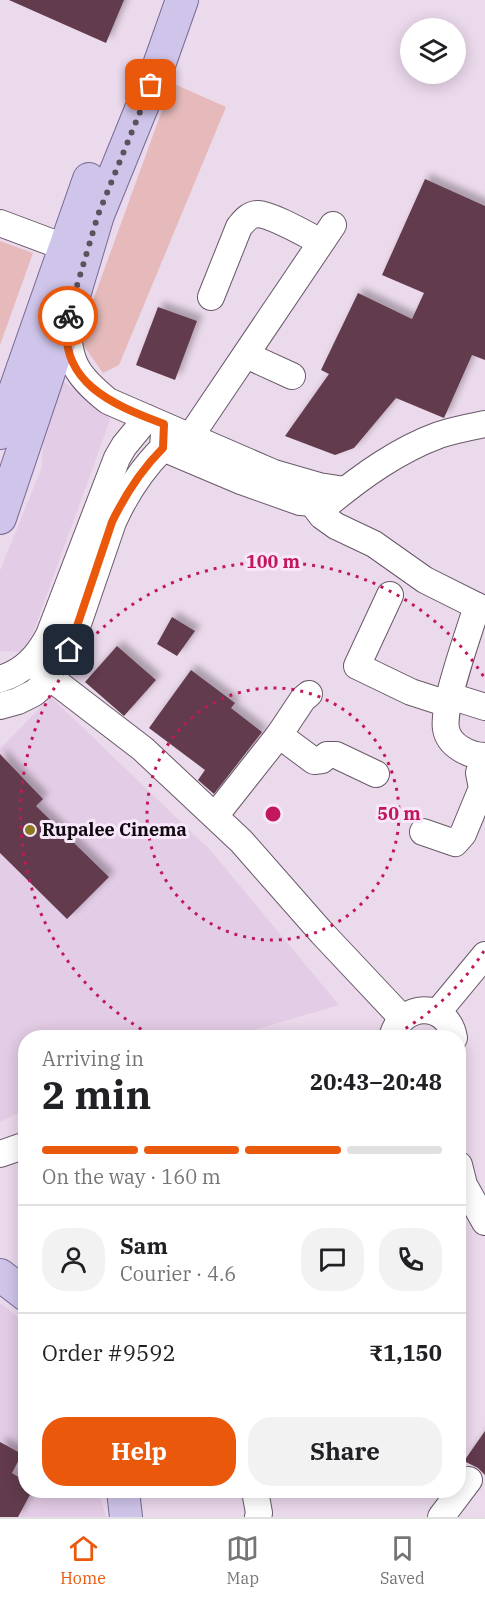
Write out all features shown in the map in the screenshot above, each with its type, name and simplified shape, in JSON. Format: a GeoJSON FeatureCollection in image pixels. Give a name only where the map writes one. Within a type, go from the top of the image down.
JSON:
{"type":"FeatureCollection","features":[{"type":"Feature","properties":{"kind":"main road"},"geometry":{"type":"LineString","coordinates":[[0,518],[150,61],[162,0]]}},
{"type":"Feature","properties":{"kind":"main road"},"geometry":{"type":"LineString","coordinates":[[0,433],[78,206],[182,0]]}},
{"type":"Feature","properties":{"kind":"main road"},"geometry":{"type":"LineString","coordinates":[[124,1498],[126,1517]]}},
{"type":"Feature","properties":{"kind":"street"},"geometry":{"type":"LineString","coordinates":[[190,437],[327,234],[258,214],[246,218],[239,227],[211,297]]}},
{"type":"Feature","properties":{"kind":"street"},"geometry":{"type":"LineString","coordinates":[[0,223],[64,247]]}},
{"type":"Feature","properties":{"kind":"street"},"geometry":{"type":"LineString","coordinates":[[67,319],[68,347],[75,367],[89,386],[108,401],[241,482],[300,502],[328,504],[400,452],[441,434],[485,424]]}},
{"type":"Feature","properties":{"kind":"street"},"geometry":{"type":"LineString","coordinates":[[246,355],[292,376]]}},
{"type":"Feature","properties":{"kind":"street"},"geometry":{"type":"LineString","coordinates":[[0,721],[9,703],[34,693],[51,678],[69,650],[112,522],[121,504],[152,460],[158,430]]}},
{"type":"Feature","properties":{"kind":"street"},"geometry":{"type":"LineString","coordinates":[[0,679],[11,676],[31,663],[50,635],[117,458],[124,446],[158,430],[190,437],[274,473],[319,486],[345,490]]}},
{"type":"Feature","properties":{"kind":"street"},"geometry":{"type":"LineString","coordinates":[[312,503],[322,516],[336,526],[374,543],[425,579],[481,608],[449,700],[446,729],[457,747],[484,757],[479,773],[483,789],[464,834],[455,843],[423,832]]}},
{"type":"Feature","properties":{"kind":"street"},"geometry":{"type":"LineString","coordinates":[[390,595],[357,666],[411,692],[485,707]]}},
{"type":"Feature","properties":{"kind":"street"},"geometry":{"type":"LineString","coordinates":[[31,663],[143,749],[241,841],[322,933],[397,1028],[411,1013],[421,1010],[437,1013],[448,1022],[451,1030]]}},
{"type":"Feature","properties":{"kind":"street"},"geometry":{"type":"LineString","coordinates":[[215,816],[309,694]]}},
{"type":"Feature","properties":{"kind":"street"},"geometry":{"type":"LineString","coordinates":[[279,735],[314,761],[322,760],[327,754],[336,755],[376,774]]}},
{"type":"Feature","properties":{"kind":"street"},"geometry":{"type":"LineString","coordinates":[[437,1013],[485,955]]}},
{"type":"Feature","properties":{"kind":"street"},"geometry":{"type":"LineString","coordinates":[[458,986],[485,984]]}},
{"type":"Feature","properties":{"kind":"street"},"geometry":{"type":"LineString","coordinates":[[0,1154],[18,1148]]}},
{"type":"Feature","properties":{"kind":"street"},"geometry":{"type":"LineString","coordinates":[[466,1189],[485,1222]]}},
{"type":"Feature","properties":{"kind":"street"},"geometry":{"type":"LineString","coordinates":[[466,1484],[469,1480]]}},
{"type":"Feature","properties":{"kind":"street"},"geometry":{"type":"LineString","coordinates":[[256,1498],[258,1517]]}},
{"type":"Feature","properties":{"kind":"street"},"geometry":{"type":"LineString","coordinates":[[441,1517],[455,1498]]}},
{"type":"Feature","properties":{"kind":"shaded area"},"geometry":{"type":"Polygon","coordinates":[[[172,83],[226,107],[119,365],[103,373],[79,339],[172,83]]]}},
{"type":"Feature","properties":{"kind":"shaded area"},"geometry":{"type":"Polygon","coordinates":[[[0,241],[33,253],[0,345],[0,241]]]}},
{"type":"Feature","properties":{"kind":"shaded area"},"geometry":{"type":"Polygon","coordinates":[[[58,378],[106,411],[110,420],[26,652],[0,651],[0,571],[42,467],[44,427],[58,378]]]}},
{"type":"Feature","properties":{"kind":"shaded area"},"geometry":{"type":"Polygon","coordinates":[[[51,697],[211,851],[339,1005],[254,1030],[18,1030],[18,1113],[0,1122],[0,749],[51,697]]]}},
{"type":"Feature","properties":{"kind":"shaded area"},"geometry":{"type":"Polygon","coordinates":[[[0,1303],[18,1317],[18,1498],[101,1498],[106,1517],[0,1517],[0,1303]]]}},
{"type":"Feature","properties":{"kind":"building"},"geometry":{"type":"Polygon","coordinates":[[[9,0],[124,0],[106,43],[9,0]]]}},
{"type":"Feature","properties":{"kind":"building"},"geometry":{"type":"Polygon","coordinates":[[[425,179],[485,206],[485,360],[472,355],[444,418],[396,398],[354,448],[335,455],[285,436],[329,374],[321,370],[358,293],[412,319],[424,293],[382,275],[425,179]]]}},
{"type":"Feature","properties":{"kind":"building"},"geometry":{"type":"Polygon","coordinates":[[[158,307],[197,321],[175,380],[136,365],[158,307]]]}},
{"type":"Feature","properties":{"kind":"building"},"geometry":{"type":"Polygon","coordinates":[[[172,617],[195,631],[177,656],[157,644],[172,617]]]}},
{"type":"Feature","properties":{"kind":"building"},"geometry":{"type":"Polygon","coordinates":[[[117,646],[156,680],[124,716],[85,682],[117,646]]]}},
{"type":"Feature","properties":{"kind":"building"},"geometry":{"type":"Polygon","coordinates":[[[191,670],[235,703],[231,708],[262,732],[214,794],[198,780],[205,770],[149,728],[191,670]]]}},
{"type":"Feature","properties":{"kind":"building","name":"Rupalee Cinema"},"geometry":{"type":"Polygon","coordinates":[[[0,754],[43,799],[36,806],[109,877],[67,919],[0,853],[0,754]]]}},
{"type":"Feature","properties":{"kind":"building"},"geometry":{"type":"Polygon","coordinates":[[[485,1431],[485,1475],[478,1468],[466,1462],[466,1458],[485,1431]]]}},
{"type":"Feature","properties":{"kind":"building"},"geometry":{"type":"Polygon","coordinates":[[[0,1442],[18,1452],[18,1462],[12,1473],[18,1477],[18,1498],[28,1498],[18,1517],[0,1517],[0,1442]]]}},
{"type":"Feature","properties":{"kind":"way so far"},"geometry":{"type":"LineString","coordinates":[[68,316],[98,215],[151,85]]}},
{"type":"Feature","properties":{"kind":"place","name":"Rupalee Cinema"},"geometry":{"type":"Point","coordinates":[30,830]}},
{"type":"Feature","properties":{"kind":"route"},"geometry":{"type":"LineString","coordinates":[[68,316],[68,347],[75,367],[89,386],[108,401],[164,424],[163,448],[121,504],[112,522],[69,650]]}}]}
